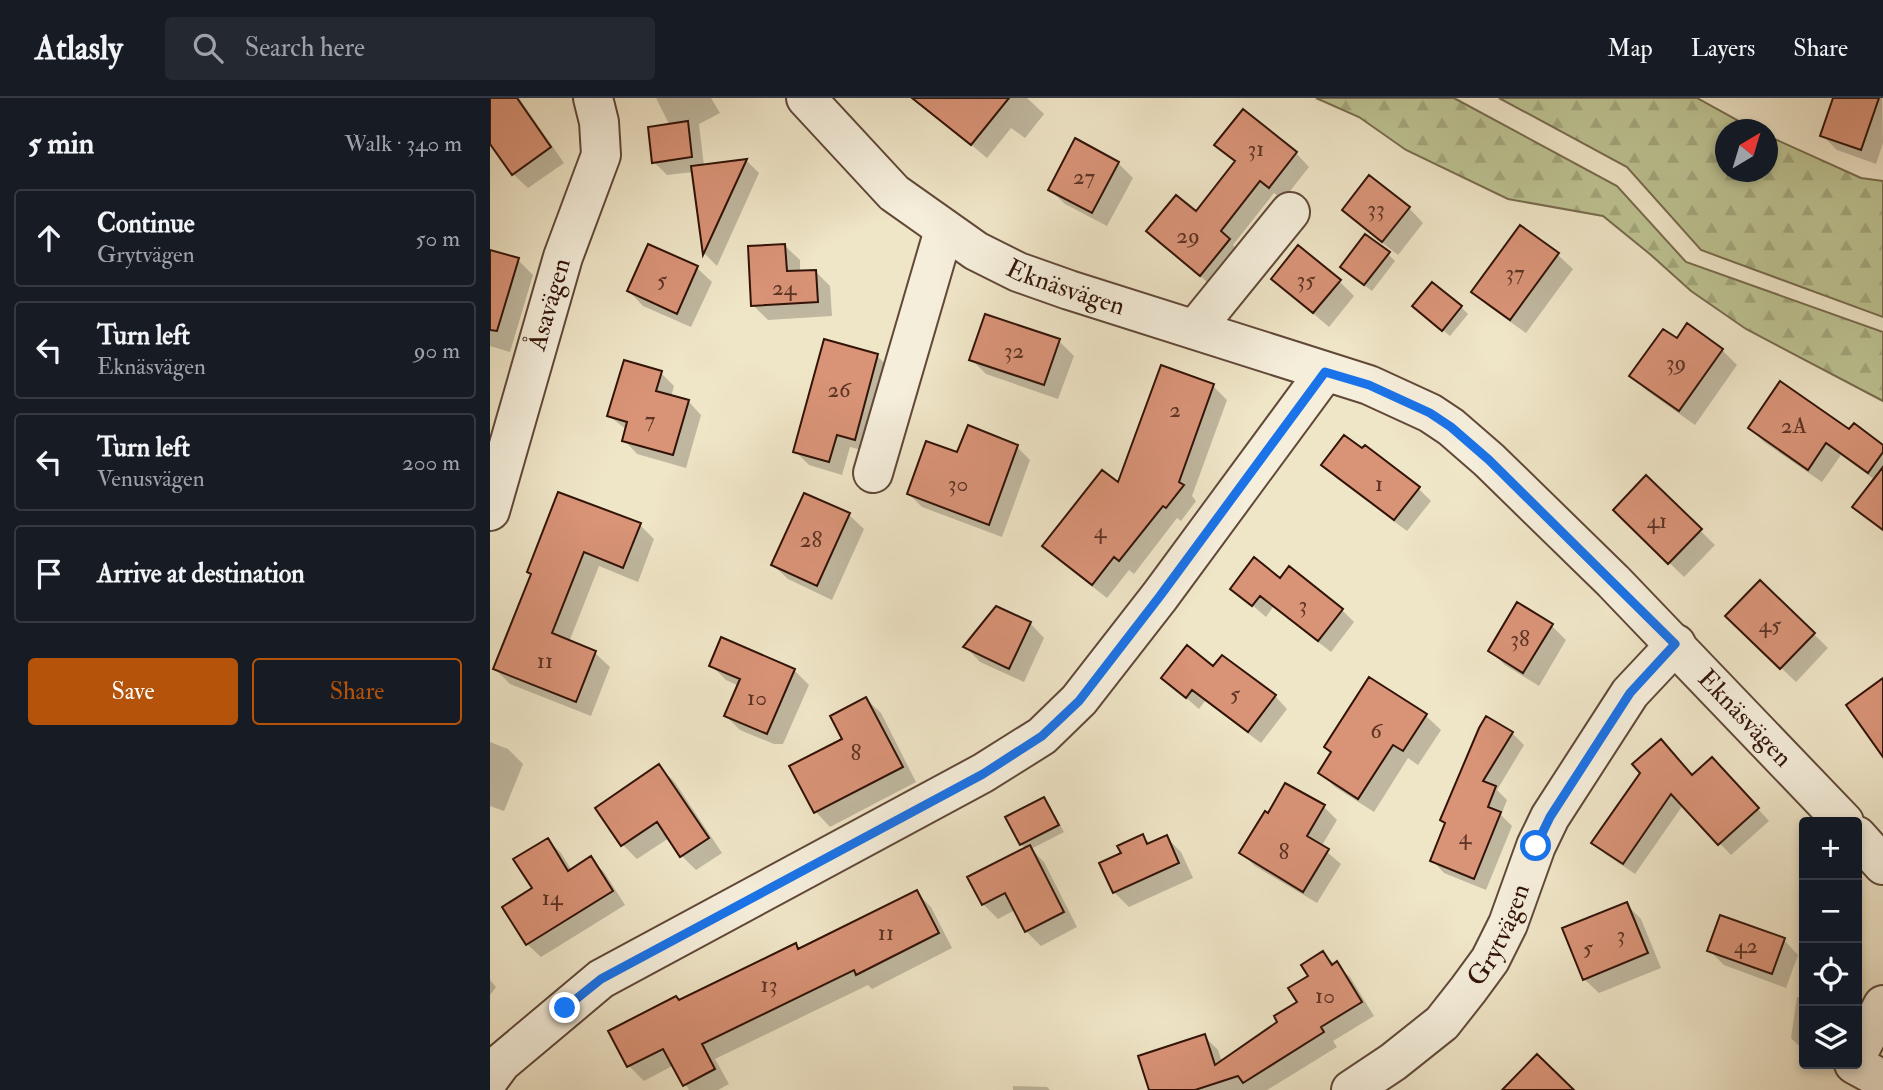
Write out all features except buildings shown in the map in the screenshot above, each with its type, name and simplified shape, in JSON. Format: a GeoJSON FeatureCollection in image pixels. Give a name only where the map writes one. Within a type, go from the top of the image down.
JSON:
{"type":"FeatureCollection","features":[{"type":"Feature","properties":{"kind":"street","name":"Åsavägen"},"geometry":{"type":"LineString","coordinates":[[490,511],[563,257],[601,155],[599,122],[593,98]]}},
{"type":"Feature","properties":{"kind":"street","name":"Eknäsvägen"},"geometry":{"type":"LineString","coordinates":[[806,98],[894,193],[976,251],[1018,272],[1069,290],[1369,385],[1430,413],[1451,427],[1499,470],[1675,644],[1839,817]]}},
{"type":"Feature","properties":{"kind":"street"},"geometry":{"type":"LineString","coordinates":[[1195,329],[1290,212]]}},
{"type":"Feature","properties":{"kind":"street"},"geometry":{"type":"LineString","coordinates":[[873,473],[944,230]]}},
{"type":"Feature","properties":{"kind":"street"},"geometry":{"type":"LineString","coordinates":[[490,1078],[501,1063],[601,979],[983,774],[1042,736],[1079,701],[1325,372]]}},
{"type":"Feature","properties":{"kind":"street","name":"Grytvägen"},"geometry":{"type":"LineString","coordinates":[[1351,1090],[1393,1062],[1442,1023],[1490,960],[1550,817],[1630,693],[1675,644]]}},
{"type":"Feature","properties":{"kind":"street"},"geometry":{"type":"LineString","coordinates":[[1862,841],[1883,864]]}},
{"type":"Feature","properties":{"kind":"street"},"geometry":{"type":"LineString","coordinates":[[1862,1045],[1883,1005]]}},
{"type":"Feature","properties":{"kind":"street"},"geometry":{"type":"LineString","coordinates":[[1838,1090],[1850,1069]]}},
{"type":"Feature","properties":{"kind":"street"},"geometry":{"type":"LineString","coordinates":[[1862,1069],[1883,1080]]}},
{"type":"Feature","properties":{"kind":"green space"},"geometry":{"type":"Polygon","coordinates":[[[1316,98],[1454,98],[1617,186],[1686,262],[1883,332],[1883,401],[1746,329],[1691,291],[1603,216],[1508,199],[1406,150],[1359,117],[1316,98]]]}},
{"type":"Feature","properties":{"kind":"green space"},"geometry":{"type":"Polygon","coordinates":[[[1499,98],[1697,98],[1735,119],[1715,119],[1715,182],[1778,182],[1778,141],[1861,178],[1883,181],[1883,317],[1701,250],[1627,167],[1499,98]]]}},
{"type":"Feature","properties":{"kind":"route"},"geometry":{"type":"LineString","coordinates":[[565,1008],[601,979],[983,774],[1042,736],[1079,701],[1325,372],[1369,385],[1430,413],[1451,427],[1489,460],[1675,644],[1630,693],[1550,817],[1536,846]]}}]}
